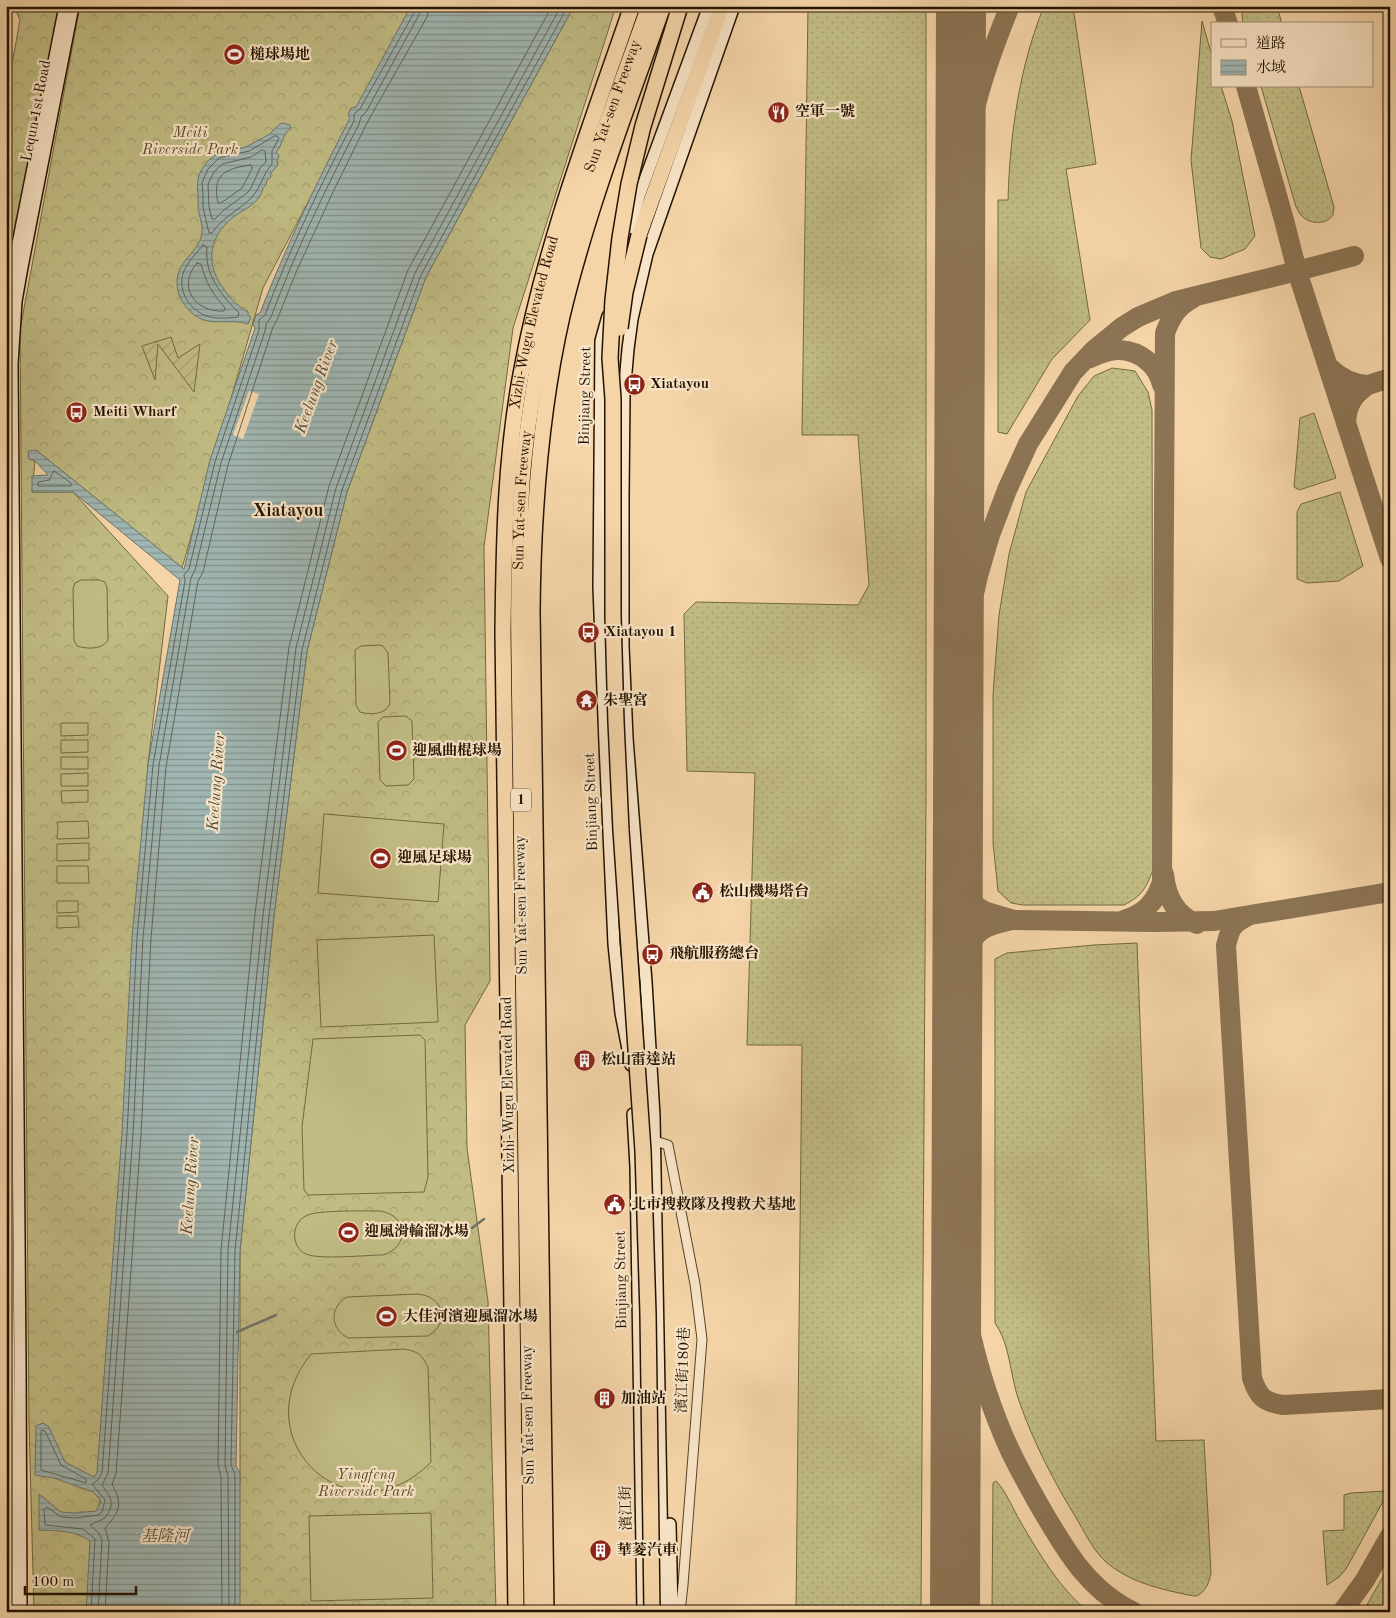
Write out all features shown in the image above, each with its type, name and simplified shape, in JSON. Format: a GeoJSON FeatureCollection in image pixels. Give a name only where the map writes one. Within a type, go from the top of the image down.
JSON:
{"type":"FeatureCollection","features":[{"type":"Feature","properties":{"kind":"highway","name":"Xizhi-Wugu Elevated Road"},"geometry":{"type":"LineString","coordinates":[[516,1612],[503,633],[504,526],[515,416],[536,302],[556,230],[632,6]]}},
{"type":"Feature","properties":{"kind":"highway","name":"Sun Yat-sen Freeway"},"geometry":{"type":"LineString","coordinates":[[532,1612],[518,569],[522,482],[530,412],[541,350],[556,286],[592,168],[649,6]]}},
{"type":"Feature","properties":{"kind":"highway","name":"Sun Yat-sen Freeway"},"geometry":{"type":"LineString","coordinates":[[546,1612],[532,610],[533,537],[538,464],[562,316],[579,252],[663,6]]}},
{"type":"Feature","properties":{"kind":"highway"},"geometry":{"type":"LineString","coordinates":[[652,1612],[648,1314],[643,1150],[616,722],[613,616],[613,399],[610,348],[620,238],[629,184],[643,126],[680,6]]}},
{"type":"Feature","properties":{"kind":"highway"},"geometry":{"type":"LineString","coordinates":[[613,399],[617,347],[625,292],[639,235],[722,6]]}},
{"type":"Feature","properties":{"kind":"main road","name":"Lequn 1st Road"},"geometry":{"type":"LineString","coordinates":[[6,320],[14,264],[65,6]]}},
{"type":"Feature","properties":{"kind":"main road","name":"Lequn 1st Road"},"geometry":{"type":"LineString","coordinates":[[20,1363],[18,1061],[8,449],[16,300],[73,6]]}},
{"type":"Feature","properties":{"kind":"main road","name":"Binjiang Street"},"geometry":{"type":"LineString","coordinates":[[638,1612],[636,1431],[639,1403],[636,1167],[631,1063],[618,984],[613,928],[600,596],[601,340],[639,196],[709,6]]}},
{"type":"Feature","properties":{"kind":"main road"},"geometry":{"type":"LineString","coordinates":[[663,1612],[655,1141],[646,982],[627,738],[623,646],[622,496],[624,395],[628,349],[636,297],[647,254],[734,6]]}},
{"type":"Feature","properties":{"kind":"main road"},"geometry":{"type":"LineString","coordinates":[[625,248],[647,254]]}},
{"type":"Feature","properties":{"kind":"main road"},"geometry":{"type":"LineString","coordinates":[[6,701],[6,1082],[12,1420],[12,1612]]}},
{"type":"Feature","properties":{"kind":"main road"},"geometry":{"type":"LineString","coordinates":[[618,984],[646,982]]}},
{"type":"Feature","properties":{"kind":"main road"},"geometry":{"type":"LineString","coordinates":[[6,1039],[18,1061]]}},
{"type":"Feature","properties":{"kind":"main road"},"geometry":{"type":"LineString","coordinates":[[20,1363],[12,1420],[21,1612]]}},
{"type":"Feature","properties":{"kind":"main road"},"geometry":{"type":"LineString","coordinates":[[20,1363],[24,1388],[27,1612]]}},
{"type":"Feature","properties":{"kind":"main road","name":"濱江街"},"geometry":{"type":"LineString","coordinates":[[639,1403],[643,1612]]}},
{"type":"Feature","properties":{"kind":"main road"},"geometry":{"type":"LineString","coordinates":[[660,1454],[669,1481],[672,1612]]}},
{"type":"Feature","properties":{"kind":"street","name":"濱江街180巷"},"geometry":{"type":"LineString","coordinates":[[655,1141],[668,1145],[695,1284],[702,1339],[680,1612]]}},
{"type":"Feature","properties":{"kind":"green space"},"geometry":{"type":"Polygon","coordinates":[[[14,6],[60,6],[6,292],[6,98],[20,20],[14,6]]]}},
{"type":"Feature","properties":{"kind":"green space","name":"Meiti Riverside Park"},"geometry":{"type":"Polygon","coordinates":[[[80,6],[411,6],[263,288],[182,568],[36,450],[32,492],[73,492],[168,596],[148,764],[96,1558],[95,1612],[34,1612],[29,1421],[20,330],[80,6]]]}},
{"type":"Feature","properties":{"kind":"green space","name":"Yingfeng Riverside Park"},"geometry":{"type":"Polygon","coordinates":[[[574,6],[616,6],[513,328],[484,547],[490,981],[465,1025],[467,1148],[488,1301],[496,1612],[236,1612],[240,1473],[240,1251],[274,916],[307,651],[347,492],[426,277],[574,6]]]}},
{"type":"Feature","properties":{"kind":"green space"},"geometry":{"type":"Polygon","coordinates":[[[808,6],[926,6],[926,795],[921,1612],[796,1612],[802,1045],[747,1045],[755,773],[687,771],[684,614],[696,602],[858,605],[869,585],[858,435],[802,435],[808,6]]]}},
{"type":"Feature","properties":{"kind":"green space"},"geometry":{"type":"Polygon","coordinates":[[[1044,6],[1073,6],[1096,164],[1066,169],[1090,320],[1052,359],[1007,434],[998,432],[998,200],[1008,200],[1017,101],[1028,53],[1044,6]]]}},
{"type":"Feature","properties":{"kind":"green space"},"geometry":{"type":"Polygon","coordinates":[[[1244,6],[1277,6],[1281,22],[1243,22],[1244,6]]]}},
{"type":"Feature","properties":{"kind":"green space"},"geometry":{"type":"Polygon","coordinates":[[[1202,21],[1211,52],[1211,88],[1222,88],[1232,121],[1255,236],[1245,249],[1221,259],[1210,257],[1201,248],[1191,160],[1202,21]]]}},
{"type":"Feature","properties":{"kind":"green space"},"geometry":{"type":"Polygon","coordinates":[[[1262,88],[1300,88],[1334,207],[1333,215],[1327,221],[1314,222],[1302,216],[1296,207],[1262,88]]]}},
{"type":"Feature","properties":{"kind":"green space"},"geometry":{"type":"Polygon","coordinates":[[[171,337],[178,358],[200,344],[194,392],[158,344],[155,380],[142,346],[171,337]]]}},
{"type":"Feature","properties":{"kind":"green space"},"geometry":{"type":"Polygon","coordinates":[[[1112,368],[1135,371],[1148,392],[1152,410],[1153,870],[1143,891],[1124,905],[1023,905],[1011,903],[998,891],[993,843],[993,695],[999,615],[1009,554],[1026,492],[1078,396],[1094,376],[1112,368]]]}},
{"type":"Feature","properties":{"kind":"green space"},"geometry":{"type":"Polygon","coordinates":[[[1314,413],[1336,478],[1299,490],[1294,487],[1300,418],[1314,413]]]}},
{"type":"Feature","properties":{"kind":"green space"},"geometry":{"type":"Polygon","coordinates":[[[1340,492],[1363,566],[1339,581],[1307,583],[1297,579],[1297,512],[1301,504],[1340,492]]]}},
{"type":"Feature","properties":{"kind":"green space"},"geometry":{"type":"Polygon","coordinates":[[[81,580],[99,580],[105,582],[107,588],[108,640],[102,646],[85,648],[77,646],[74,640],[73,589],[75,583],[81,580]]]}},
{"type":"Feature","properties":{"kind":"green space","name":"迎風曲棍球場"},"geometry":{"type":"Polygon","coordinates":[[[361,646],[383,646],[388,653],[390,703],[381,712],[368,714],[360,712],[356,705],[355,650],[361,646]]]}},
{"type":"Feature","properties":{"kind":"green space","name":"迎風曲棍球場"},"geometry":{"type":"Polygon","coordinates":[[[406,716],[412,721],[414,779],[408,785],[386,786],[380,780],[378,722],[383,717],[406,716]]]}},
{"type":"Feature","properties":{"kind":"green space"},"geometry":{"type":"Polygon","coordinates":[[[61,723],[88,723],[88,735],[61,736],[61,723]]]}},
{"type":"Feature","properties":{"kind":"green space"},"geometry":{"type":"Polygon","coordinates":[[[61,740],[88,740],[88,752],[61,753],[61,740]]]}},
{"type":"Feature","properties":{"kind":"green space"},"geometry":{"type":"Polygon","coordinates":[[[61,757],[88,757],[88,769],[61,769],[61,757]]]}},
{"type":"Feature","properties":{"kind":"green space"},"geometry":{"type":"Polygon","coordinates":[[[88,773],[88,786],[61,786],[61,774],[88,773]]]}},
{"type":"Feature","properties":{"kind":"green space"},"geometry":{"type":"Polygon","coordinates":[[[88,790],[88,802],[62,803],[61,791],[88,790]]]}},
{"type":"Feature","properties":{"kind":"green space","name":"迎風足球場"},"geometry":{"type":"Polygon","coordinates":[[[324,814],[444,824],[438,902],[318,893],[324,814]]]}},
{"type":"Feature","properties":{"kind":"green space"},"geometry":{"type":"Polygon","coordinates":[[[88,821],[89,838],[57,839],[57,822],[88,821]]]}},
{"type":"Feature","properties":{"kind":"green space"},"geometry":{"type":"Polygon","coordinates":[[[89,843],[89,860],[57,861],[57,844],[89,843]]]}},
{"type":"Feature","properties":{"kind":"green space"},"geometry":{"type":"Polygon","coordinates":[[[57,866],[88,866],[89,883],[57,883],[57,866]]]}},
{"type":"Feature","properties":{"kind":"green space"},"geometry":{"type":"Polygon","coordinates":[[[57,901],[78,901],[78,912],[57,913],[57,901]]]}},
{"type":"Feature","properties":{"kind":"green space"},"geometry":{"type":"Polygon","coordinates":[[[57,916],[78,916],[79,927],[57,928],[57,916]]]}},
{"type":"Feature","properties":{"kind":"green space"},"geometry":{"type":"Polygon","coordinates":[[[434,935],[438,1022],[321,1027],[317,940],[434,935]]]}},
{"type":"Feature","properties":{"kind":"green space"},"geometry":{"type":"Polygon","coordinates":[[[1137,943],[1156,1441],[1204,1440],[1211,1573],[1207,1586],[1197,1596],[1140,1582],[1122,1574],[1106,1562],[1098,1553],[1061,1492],[1037,1446],[1015,1389],[1004,1340],[995,1323],[995,959],[1007,953],[1137,943]]]}},
{"type":"Feature","properties":{"kind":"green space"},"geometry":{"type":"Polygon","coordinates":[[[420,1035],[425,1040],[428,1177],[424,1192],[308,1195],[304,1190],[302,1127],[313,1039],[420,1035]]]}},
{"type":"Feature","properties":{"kind":"green space","name":"迎風滑輪溜冰場"},"geometry":{"type":"Polygon","coordinates":[[[380,1211],[396,1218],[402,1232],[398,1245],[392,1251],[383,1255],[321,1257],[306,1254],[297,1246],[295,1240],[296,1228],[302,1218],[308,1215],[332,1212],[380,1211]]]}},
{"type":"Feature","properties":{"kind":"green space","name":"大佳河濱迎風溜冰場"},"geometry":{"type":"Polygon","coordinates":[[[418,1294],[434,1300],[439,1305],[441,1311],[440,1324],[428,1336],[348,1338],[342,1334],[335,1324],[334,1318],[337,1307],[347,1297],[418,1294]]]}},
{"type":"Feature","properties":{"kind":"green space"},"geometry":{"type":"Polygon","coordinates":[[[404,1349],[419,1354],[428,1367],[431,1462],[401,1484],[369,1492],[340,1486],[315,1471],[297,1448],[289,1419],[293,1387],[311,1354],[404,1349]]]}},
{"type":"Feature","properties":{"kind":"green space"},"geometry":{"type":"Polygon","coordinates":[[[996,1481],[1050,1570],[1088,1612],[992,1612],[993,1483],[996,1481]]]}},
{"type":"Feature","properties":{"kind":"green space"},"geometry":{"type":"Polygon","coordinates":[[[1386,1491],[1385,1498],[1346,1569],[1339,1577],[1327,1585],[1323,1531],[1344,1530],[1344,1495],[1386,1491]]]}},
{"type":"Feature","properties":{"kind":"green space"},"geometry":{"type":"Polygon","coordinates":[[[431,1513],[433,1598],[311,1601],[309,1516],[431,1513]]]}},
{"type":"Feature","properties":{"kind":"green space"},"geometry":{"type":"Polygon","coordinates":[[[1390,1564],[1389,1612],[1363,1612],[1390,1564]]]}},
{"type":"Feature","properties":{"kind":"water","name":"基隆河"},"geometry":{"type":"Polygon","coordinates":[[[411,6],[574,6],[426,277],[347,492],[307,651],[274,916],[240,1251],[236,1466],[240,1473],[240,1612],[86,1612],[90,1541],[72,1533],[39,1530],[39,1494],[61,1512],[96,1511],[101,1501],[93,1492],[54,1478],[35,1475],[36,1426],[43,1423],[49,1427],[65,1462],[94,1477],[97,1473],[122,1133],[132,937],[148,764],[180,580],[73,492],[32,492],[32,476],[48,475],[35,461],[29,459],[28,451],[36,450],[184,569],[210,460],[255,328],[253,324],[256,315],[260,313],[302,214],[350,118],[348,115],[351,108],[356,107],[411,6]]]}},
{"type":"Feature","properties":{"kind":"water"},"geometry":{"type":"Polygon","coordinates":[[[282,123],[290,125],[291,128],[286,133],[276,152],[279,156],[278,165],[270,174],[271,177],[267,180],[259,198],[224,226],[215,240],[213,248],[213,265],[219,282],[232,299],[248,312],[248,315],[251,317],[248,324],[202,319],[184,304],[180,298],[177,285],[181,267],[196,248],[201,236],[202,227],[198,208],[198,179],[200,173],[214,156],[248,146],[270,134],[282,123]]]}},
{"type":"Feature","properties":{"kind":"pier"},"geometry":{"type":"Polygon","coordinates":[[[249,391],[259,394],[243,439],[233,435],[249,391]]]}},
{"type":"Feature","properties":{"kind":"waterway"},"geometry":{"type":"LineString","coordinates":[[472,1228],[484,1219]]}},
{"type":"Feature","properties":{"kind":"waterway"},"geometry":{"type":"LineString","coordinates":[[237,1332],[276,1315]]}},
{"type":"Feature","properties":{"kind":"taxiway"},"geometry":{"type":"LineString","coordinates":[[960,195],[968,142],[981,85],[1010,6]]}},
{"type":"Feature","properties":{"kind":"taxiway"},"geometry":{"type":"LineString","coordinates":[[1222,6],[1227,22]]}},
{"type":"Feature","properties":{"kind":"taxiway"},"geometry":{"type":"LineString","coordinates":[[1247,88],[1297,271],[1390,559]]}},
{"type":"Feature","properties":{"kind":"taxiway"},"geometry":{"type":"LineString","coordinates":[[1354,256],[1176,301],[1138,317],[1122,327],[1094,350],[1073,372],[1028,444],[1007,490],[990,535],[969,616],[963,657],[958,697],[966,895],[973,904],[984,911],[1014,920],[1153,922],[1214,921],[1390,892]]}},
{"type":"Feature","properties":{"kind":"taxiway"},"geometry":{"type":"LineString","coordinates":[[1124,920],[1138,914],[1148,906],[1156,896],[1162,882],[1165,333],[1175,313],[1182,305],[1192,299]]}},
{"type":"Feature","properties":{"kind":"taxiway"},"geometry":{"type":"LineString","coordinates":[[1090,358],[1112,350],[1135,353],[1152,366],[1157,372],[1162,385]]}},
{"type":"Feature","properties":{"kind":"taxiway"},"geometry":{"type":"LineString","coordinates":[[1329,367],[1347,380],[1368,385],[1352,401],[1346,423]]}},
{"type":"Feature","properties":{"kind":"taxiway"},"geometry":{"type":"LineString","coordinates":[[1368,385],[1390,378]]}},
{"type":"Feature","properties":{"kind":"taxiway"},"geometry":{"type":"LineString","coordinates":[[1164,874],[1167,890],[1173,904],[1177,910],[1197,924]]}},
{"type":"Feature","properties":{"kind":"taxiway"},"geometry":{"type":"LineString","coordinates":[[1248,916],[1233,927],[1226,946],[1252,1378],[1262,1397],[1283,1405],[1390,1399]]}},
{"type":"Feature","properties":{"kind":"taxiway"},"geometry":{"type":"LineString","coordinates":[[1012,920],[983,929],[973,939],[964,954],[958,1234],[966,1310],[978,1363],[1002,1433],[1042,1510],[1070,1555],[1091,1581],[1104,1593],[1134,1612]]}},
{"type":"Feature","properties":{"kind":"taxiway"},"geometry":{"type":"LineString","coordinates":[[1342,1612],[1365,1580],[1390,1536]]}},
{"type":"Feature","properties":{"kind":"runway"},"geometry":{"type":"LineString","coordinates":[[955,1612],[961,6]]}},
{"type":"Feature","properties":{"kind":"place","name":"槌球場地"},"geometry":{"type":"Point","coordinates":[234,55]}},
{"type":"Feature","properties":{"kind":"place","name":"空軍一號"},"geometry":{"type":"Point","coordinates":[779,112]}},
{"type":"Feature","properties":{"kind":"place","name":"Xiatayou"},"geometry":{"type":"Point","coordinates":[634,384]}},
{"type":"Feature","properties":{"kind":"place","name":"Meiti Wharf"},"geometry":{"type":"Point","coordinates":[77,412]}},
{"type":"Feature","properties":{"kind":"place","name":"Xiatayou 1"},"geometry":{"type":"Point","coordinates":[589,632]}},
{"type":"Feature","properties":{"kind":"place","name":"朱聖宮"},"geometry":{"type":"Point","coordinates":[587,701]}},
{"type":"Feature","properties":{"kind":"place","name":"迎風曲棍球場"},"geometry":{"type":"Point","coordinates":[396,751]}},
{"type":"Feature","properties":{"kind":"place","name":"迎風足球場"},"geometry":{"type":"Point","coordinates":[381,858]}},
{"type":"Feature","properties":{"kind":"place","name":"松山機場塔台"},"geometry":{"type":"Point","coordinates":[703,892]}},
{"type":"Feature","properties":{"kind":"place","name":"飛航服務總台"},"geometry":{"type":"Point","coordinates":[653,954]}},
{"type":"Feature","properties":{"kind":"place","name":"松山雷達站"},"geometry":{"type":"Point","coordinates":[585,1060]}},
{"type":"Feature","properties":{"kind":"place","name":"北市搜救隊及搜救犬基地"},"geometry":{"type":"Point","coordinates":[615,1205]}},
{"type":"Feature","properties":{"kind":"place","name":"迎風滑輪溜冰場"},"geometry":{"type":"Point","coordinates":[348,1232]}},
{"type":"Feature","properties":{"kind":"place","name":"大佳河濱迎風溜冰場"},"geometry":{"type":"Point","coordinates":[387,1317]}},
{"type":"Feature","properties":{"kind":"place","name":"加油站"},"geometry":{"type":"Point","coordinates":[605,1399]}},
{"type":"Feature","properties":{"kind":"place","name":"華菱汽車"},"geometry":{"type":"Point","coordinates":[601,1551]}},
{"type":"Feature","properties":{"kind":"district","name":"Xiatayou"},"geometry":{"type":"Point","coordinates":[288,511]}},
{"type":"Feature","properties":{"kind":"water label","name":"Keelung River"},"geometry":{"type":"Point","coordinates":[317,387]}},
{"type":"Feature","properties":{"kind":"water label","name":"Keelung River"},"geometry":{"type":"Point","coordinates":[217,782]}},
{"type":"Feature","properties":{"kind":"water label","name":"Keelung River"},"geometry":{"type":"Point","coordinates":[191,1186]}}]}
